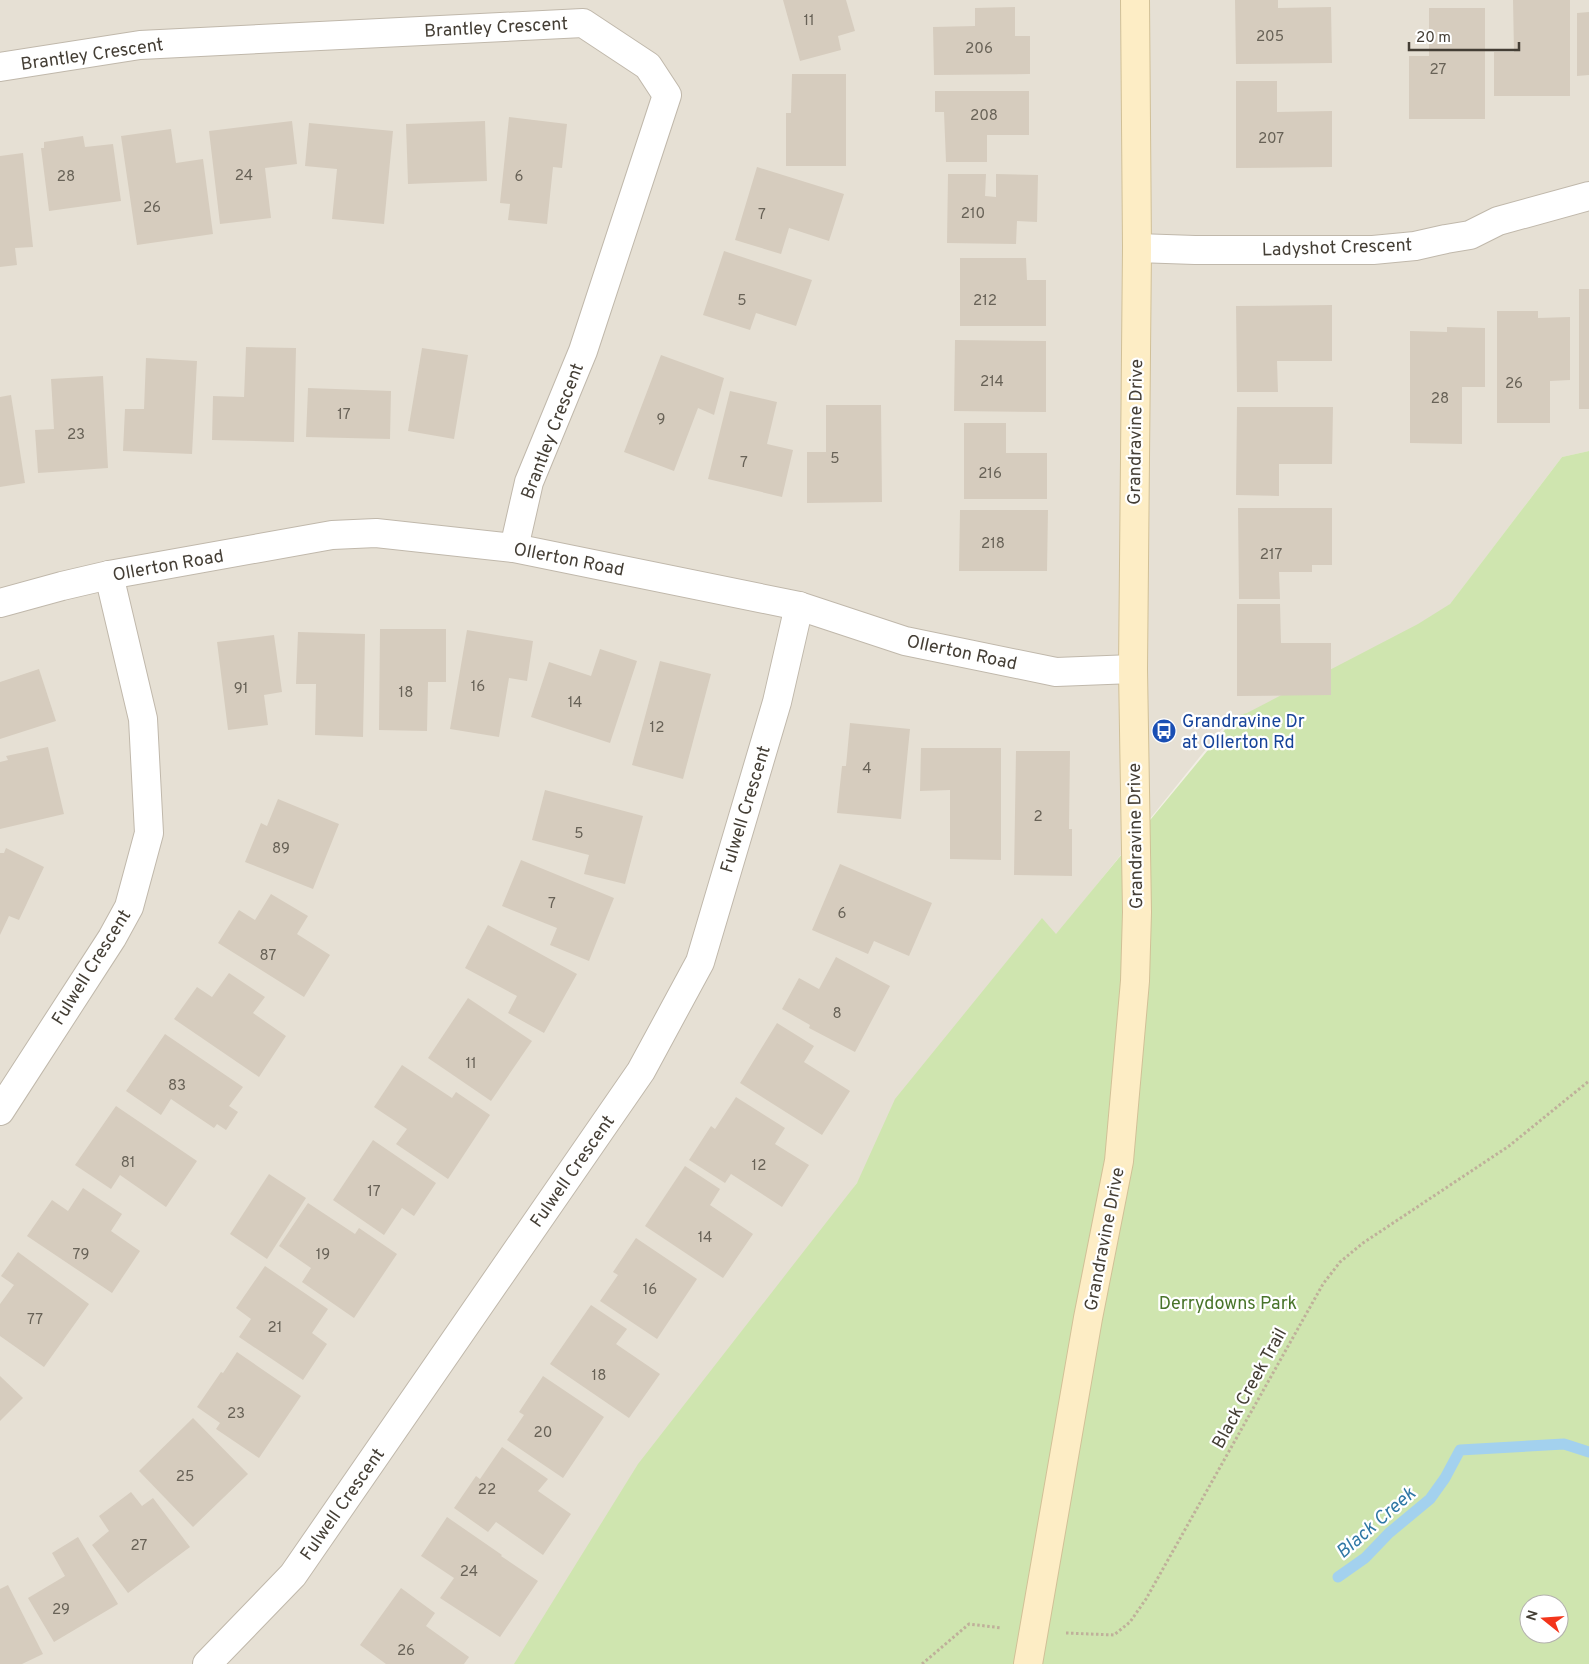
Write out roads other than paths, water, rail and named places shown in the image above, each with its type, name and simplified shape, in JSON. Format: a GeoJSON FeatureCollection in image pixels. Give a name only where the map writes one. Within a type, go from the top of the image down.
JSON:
{"type":"FeatureCollection","features":[{"type":"Feature","properties":{"kind":"street","name":"Grandravine Drive"},"geometry":{"type":"LineString","coordinates":[[1028,1664],[1088,1318],[1119,1161],[1135,981],[1136,922],[1132,668],[1137,248],[1135,0]]}},
{"type":"Feature","properties":{"kind":"street","name":"Brantley Crescent"},"geometry":{"type":"LineString","coordinates":[[0,67],[140,45],[583,23],[648,66],[667,95],[583,351],[529,482],[514,548]]}},
{"type":"Feature","properties":{"kind":"street","name":"Ladyshot Crescent"},"geometry":{"type":"LineString","coordinates":[[1137,248],[1195,250],[1373,250],[1415,246],[1470,235],[1498,221],[1589,196]]}},
{"type":"Feature","properties":{"kind":"street","name":"Ollerton Road"},"geometry":{"type":"LineString","coordinates":[[0,603],[109,575],[332,535],[376,534],[514,548],[799,606],[905,641],[1056,672],[1132,668]]}},
{"type":"Feature","properties":{"kind":"street","name":"Fulwell Crescent"},"geometry":{"type":"LineString","coordinates":[[0,1111],[112,938],[129,907],[149,833],[143,720],[109,575]]}},
{"type":"Feature","properties":{"kind":"street","name":"Fulwell Crescent"},"geometry":{"type":"LineString","coordinates":[[207,1664],[293,1575],[641,1072],[700,962],[777,702],[799,606]]}},
{"type":"Feature","properties":{"kind":"waterway","name":"Black Creek"},"geometry":{"type":"LineString","coordinates":[[1338,1577],[1365,1558],[1389,1533],[1430,1499],[1445,1478],[1460,1450],[1564,1444],[1589,1452]]}},
{"type":"Feature","properties":{"kind":"place","name":"Grandravine Dr at Ollerton Rd"},"geometry":{"type":"Point","coordinates":[1164,731]}},
{"type":"Feature","properties":{"kind":"park label","name":"Derrydowns Park"},"geometry":{"type":"Point","coordinates":[1228,1303]}}]}
